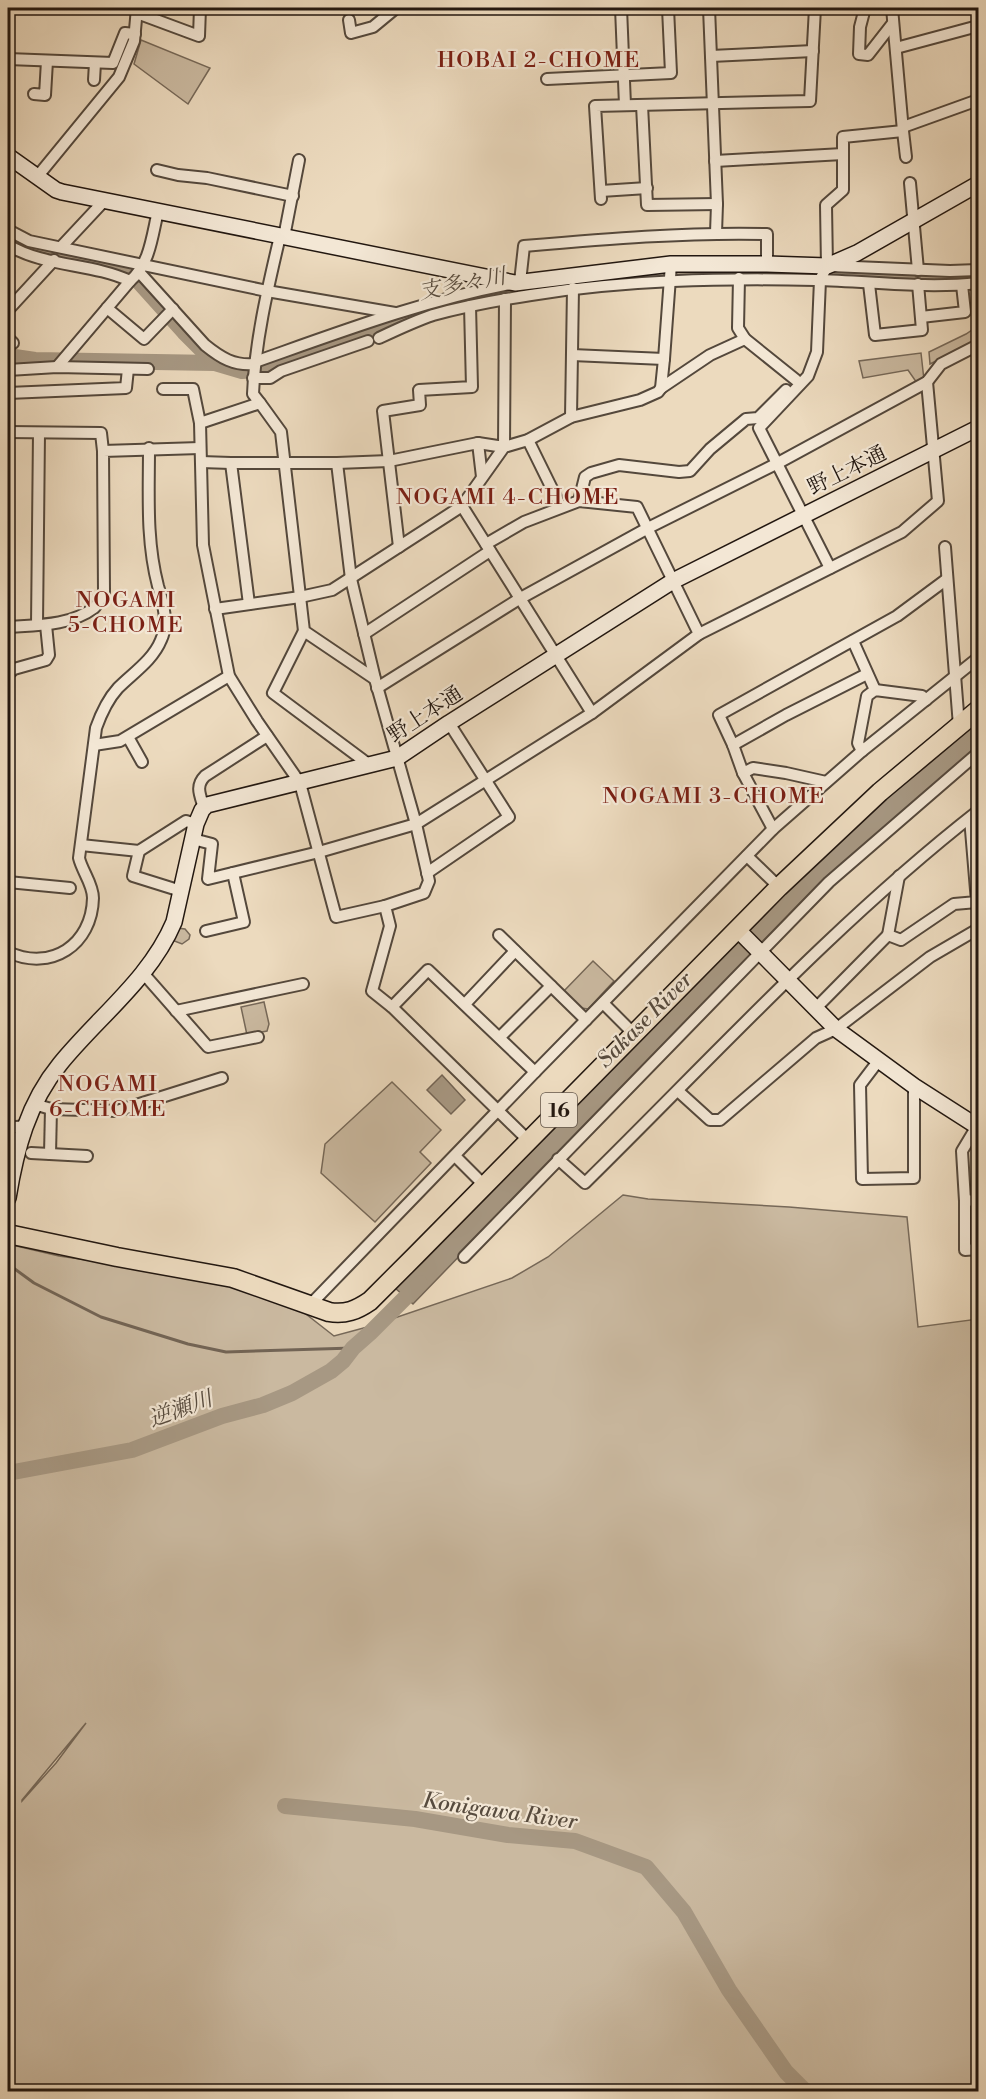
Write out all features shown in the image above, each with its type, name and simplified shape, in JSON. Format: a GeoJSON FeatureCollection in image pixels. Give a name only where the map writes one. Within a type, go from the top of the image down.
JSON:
{"type":"FeatureCollection","features":[{"type":"Feature","properties":{"kind":"main road","name":"16"},"geometry":{"type":"LineString","coordinates":[[8,1234],[233,1278],[323,1311],[340,1313],[354,1310],[370,1301],[779,887],[858,812],[978,710]]}},
{"type":"Feature","properties":{"kind":"street"},"geometry":{"type":"LineString","coordinates":[[37,177],[119,77],[132,48],[137,10],[199,36],[200,8]]}},
{"type":"Feature","properties":{"kind":"street"},"geometry":{"type":"LineString","coordinates":[[349,20],[351,33],[373,27],[396,8]]}},
{"type":"Feature","properties":{"kind":"street"},"geometry":{"type":"LineString","coordinates":[[621,8],[626,105]]}},
{"type":"Feature","properties":{"kind":"street"},"geometry":{"type":"LineString","coordinates":[[547,79],[671,73],[668,8]]}},
{"type":"Feature","properties":{"kind":"street"},"geometry":{"type":"LineString","coordinates":[[711,8],[716,233]]}},
{"type":"Feature","properties":{"kind":"street"},"geometry":{"type":"LineString","coordinates":[[646,188],[601,195],[595,106],[810,101],[815,8]]}},
{"type":"Feature","properties":{"kind":"street"},"geometry":{"type":"LineString","coordinates":[[865,8],[860,27],[859,54],[868,55],[893,23]]}},
{"type":"Feature","properties":{"kind":"street"},"geometry":{"type":"LineString","coordinates":[[892,8],[906,157]]}},
{"type":"Feature","properties":{"kind":"street"},"geometry":{"type":"LineString","coordinates":[[896,48],[978,26]]}},
{"type":"Feature","properties":{"kind":"street"},"geometry":{"type":"LineString","coordinates":[[8,59],[113,63],[125,33],[135,34]]}},
{"type":"Feature","properties":{"kind":"street"},"geometry":{"type":"LineString","coordinates":[[711,56],[813,51]]}},
{"type":"Feature","properties":{"kind":"street"},"geometry":{"type":"LineString","coordinates":[[34,94],[45,94],[47,60]]}},
{"type":"Feature","properties":{"kind":"street"},"geometry":{"type":"LineString","coordinates":[[94,80],[95,63]]}},
{"type":"Feature","properties":{"kind":"street"},"geometry":{"type":"LineString","coordinates":[[830,568],[759,428],[808,376],[817,352],[826,205],[843,190],[843,137],[903,129],[978,100]]}},
{"type":"Feature","properties":{"kind":"street"},"geometry":{"type":"LineString","coordinates":[[642,105],[647,205],[717,204]]}},
{"type":"Feature","properties":{"kind":"street"},"geometry":{"type":"LineString","coordinates":[[716,161],[843,154]]}},
{"type":"Feature","properties":{"kind":"street"},"geometry":{"type":"LineString","coordinates":[[8,156],[58,191],[518,282]]}},
{"type":"Feature","properties":{"kind":"street"},"geometry":{"type":"LineString","coordinates":[[299,160],[293,195],[267,291],[254,370],[253,394],[281,432],[304,631],[273,693],[371,766]]}},
{"type":"Feature","properties":{"kind":"street"},"geometry":{"type":"LineString","coordinates":[[157,170],[293,195]]}},
{"type":"Feature","properties":{"kind":"street"},"geometry":{"type":"LineString","coordinates":[[910,183],[918,270]]}},
{"type":"Feature","properties":{"kind":"street"},"geometry":{"type":"LineString","coordinates":[[823,274],[978,184]]}},
{"type":"Feature","properties":{"kind":"street"},"geometry":{"type":"LineString","coordinates":[[61,247],[104,201]]}},
{"type":"Feature","properties":{"kind":"street"},"geometry":{"type":"LineString","coordinates":[[57,367],[142,269],[158,211]]}},
{"type":"Feature","properties":{"kind":"street"},"geometry":{"type":"LineString","coordinates":[[8,230],[29,241],[61,247],[142,269],[395,313]]}},
{"type":"Feature","properties":{"kind":"street"},"geometry":{"type":"LineString","coordinates":[[518,282],[524,246],[628,237],[716,233],[767,234],[767,264]]}},
{"type":"Feature","properties":{"kind":"street"},"geometry":{"type":"LineString","coordinates":[[8,245],[25,254],[114,274],[130,281]]}},
{"type":"Feature","properties":{"kind":"street"},"geometry":{"type":"LineString","coordinates":[[8,310],[54,260]]}},
{"type":"Feature","properties":{"kind":"street"},"geometry":{"type":"LineString","coordinates":[[254,370],[395,313],[465,292],[518,282],[670,273],[767,264],[869,284],[962,285],[978,283]]}},
{"type":"Feature","properties":{"kind":"street"},"geometry":{"type":"LineString","coordinates":[[142,269],[205,345],[231,363],[243,365],[270,378],[281,371],[373,340],[431,316],[505,299],[670,273],[739,278],[918,270],[978,270]]}},
{"type":"Feature","properties":{"kind":"street"},"geometry":{"type":"LineString","coordinates":[[661,388],[670,273]]}},
{"type":"Feature","properties":{"kind":"street"},"geometry":{"type":"LineString","coordinates":[[739,278],[738,328],[745,339],[796,380]]}},
{"type":"Feature","properties":{"kind":"street"},"geometry":{"type":"LineString","coordinates":[[869,284],[875,335],[922,330],[918,284]]}},
{"type":"Feature","properties":{"kind":"street"},"geometry":{"type":"LineString","coordinates":[[921,317],[965,312],[962,285]]}},
{"type":"Feature","properties":{"kind":"street"},"geometry":{"type":"LineString","coordinates":[[571,417],[573,288]]}},
{"type":"Feature","properties":{"kind":"street"},"geometry":{"type":"LineString","coordinates":[[216,609],[332,590],[462,506],[504,447],[505,299]]}},
{"type":"Feature","properties":{"kind":"street"},"geometry":{"type":"LineString","coordinates":[[399,547],[383,411],[420,405],[419,390],[472,387],[470,306]]}},
{"type":"Feature","properties":{"kind":"street"},"geometry":{"type":"LineString","coordinates":[[107,308],[144,339],[173,309]]}},
{"type":"Feature","properties":{"kind":"street"},"geometry":{"type":"LineString","coordinates":[[201,462],[389,461],[478,443],[504,447],[528,440],[571,417],[640,400],[658,392],[710,355],[745,339]]}},
{"type":"Feature","properties":{"kind":"street"},"geometry":{"type":"LineString","coordinates":[[376,683],[519,599],[648,528],[778,463],[927,382],[941,364],[978,345]]}},
{"type":"Feature","properties":{"kind":"street"},"geometry":{"type":"LineString","coordinates":[[572,355],[664,359]]}},
{"type":"Feature","properties":{"kind":"street"},"geometry":{"type":"LineString","coordinates":[[8,370],[57,367],[148,369]]}},
{"type":"Feature","properties":{"kind":"street"},"geometry":{"type":"LineString","coordinates":[[8,393],[126,388],[128,369]]}},
{"type":"Feature","properties":{"kind":"street"},"geometry":{"type":"LineString","coordinates":[[579,501],[585,477],[611,466],[690,471],[710,449],[746,419],[758,418],[796,380],[808,376]]}},
{"type":"Feature","properties":{"kind":"street"},"geometry":{"type":"LineString","coordinates":[[81,845],[139,851],[186,821],[195,832],[212,844],[208,879],[319,852],[416,824],[592,713],[699,634],[902,532],[938,501],[927,382]]}},
{"type":"Feature","properties":{"kind":"street"},"geometry":{"type":"LineString","coordinates":[[163,389],[193,389],[200,423],[203,545],[229,676],[300,783],[336,917],[385,906],[424,893],[429,881],[416,824],[376,683],[351,579],[337,463]]}},
{"type":"Feature","properties":{"kind":"street"},"geometry":{"type":"LineString","coordinates":[[200,423],[260,403]]}},
{"type":"Feature","properties":{"kind":"street","name":"野上本通"},"geometry":{"type":"LineString","coordinates":[[204,808],[212,803],[397,758],[674,581],[978,428]]}},
{"type":"Feature","properties":{"kind":"street"},"geometry":{"type":"LineString","coordinates":[[8,432],[101,433],[104,592],[95,607],[70,619],[42,625],[8,627]]}},
{"type":"Feature","properties":{"kind":"street"},"geometry":{"type":"LineString","coordinates":[[8,674],[14,669],[46,660],[49,656],[42,625],[39,433]]}},
{"type":"Feature","properties":{"kind":"street"},"geometry":{"type":"LineString","coordinates":[[528,440],[561,507]]}},
{"type":"Feature","properties":{"kind":"street"},"geometry":{"type":"LineString","coordinates":[[478,443],[482,477]]}},
{"type":"Feature","properties":{"kind":"street"},"geometry":{"type":"LineString","coordinates":[[8,952],[27,959],[41,960],[57,956],[79,938],[87,924],[93,898],[92,888],[79,858],[96,728],[102,712],[117,689],[151,656],[162,639],[164,631],[163,603],[151,560],[149,539],[149,448]]}},
{"type":"Feature","properties":{"kind":"street"},"geometry":{"type":"LineString","coordinates":[[103,451],[200,448]]}},
{"type":"Feature","properties":{"kind":"street"},"geometry":{"type":"LineString","coordinates":[[231,463],[249,604]]}},
{"type":"Feature","properties":{"kind":"street"},"geometry":{"type":"LineString","coordinates":[[364,634],[524,522],[579,501],[637,507],[699,634]]}},
{"type":"Feature","properties":{"kind":"street"},"geometry":{"type":"LineString","coordinates":[[462,506],[592,713]]}},
{"type":"Feature","properties":{"kind":"street"},"geometry":{"type":"LineString","coordinates":[[945,547],[959,726]]}},
{"type":"Feature","properties":{"kind":"street"},"geometry":{"type":"LineString","coordinates":[[773,829],[743,773],[719,715],[897,616],[947,579]]}},
{"type":"Feature","properties":{"kind":"street"},"geometry":{"type":"LineString","coordinates":[[304,631],[376,683]]}},
{"type":"Feature","properties":{"kind":"street"},"geometry":{"type":"LineString","coordinates":[[853,641],[875,690]]}},
{"type":"Feature","properties":{"kind":"street"},"geometry":{"type":"LineString","coordinates":[[310,1305],[773,829],[862,751],[978,658]]}},
{"type":"Feature","properties":{"kind":"street"},"geometry":{"type":"LineString","coordinates":[[733,745],[867,674]]}},
{"type":"Feature","properties":{"kind":"street"},"geometry":{"type":"LineString","coordinates":[[94,745],[120,741],[229,676]]}},
{"type":"Feature","properties":{"kind":"street"},"geometry":{"type":"LineString","coordinates":[[862,751],[858,743],[865,698],[875,690],[922,696],[926,700]]}},
{"type":"Feature","properties":{"kind":"street"},"geometry":{"type":"LineString","coordinates":[[427,873],[509,818],[449,723]]}},
{"type":"Feature","properties":{"kind":"street"},"geometry":{"type":"LineString","coordinates":[[128,736],[142,762]]}},
{"type":"Feature","properties":{"kind":"street"},"geometry":{"type":"LineString","coordinates":[[8,1198],[15,1156],[34,1104],[61,1063],[143,973],[174,922],[195,832],[204,808],[199,793],[200,781],[267,736]]}},
{"type":"Feature","properties":{"kind":"street"},"geometry":{"type":"LineString","coordinates":[[464,1257],[829,882],[978,753]]}},
{"type":"Feature","properties":{"kind":"street"},"geometry":{"type":"LineString","coordinates":[[743,773],[753,768],[786,772],[826,782]]}},
{"type":"Feature","properties":{"kind":"street"},"geometry":{"type":"LineString","coordinates":[[558,1159],[585,1183],[788,981],[899,876],[974,815]]}},
{"type":"Feature","properties":{"kind":"street"},"geometry":{"type":"LineString","coordinates":[[888,935],[901,940],[954,904],[977,902],[974,815]]}},
{"type":"Feature","properties":{"kind":"street"},"geometry":{"type":"LineString","coordinates":[[139,851],[133,876],[181,891]]}},
{"type":"Feature","properties":{"kind":"street"},"geometry":{"type":"LineString","coordinates":[[747,856],[779,887]]}},
{"type":"Feature","properties":{"kind":"street"},"geometry":{"type":"LineString","coordinates":[[206,931],[244,922],[232,873]]}},
{"type":"Feature","properties":{"kind":"street"},"geometry":{"type":"LineString","coordinates":[[816,1008],[888,935],[899,876]]}},
{"type":"Feature","properties":{"kind":"street"},"geometry":{"type":"LineString","coordinates":[[8,882],[70,888]]}},
{"type":"Feature","properties":{"kind":"street"},"geometry":{"type":"LineString","coordinates":[[385,906],[390,926],[372,991],[392,1007],[529,1141]]}},
{"type":"Feature","properties":{"kind":"street"},"geometry":{"type":"LineString","coordinates":[[737,929],[836,1029],[914,1086],[978,1126],[962,1151],[965,1250],[978,1250]]}},
{"type":"Feature","properties":{"kind":"street"},"geometry":{"type":"LineString","coordinates":[[678,1091],[710,1120],[720,1120],[816,1038],[836,1029],[930,957],[978,929]]}},
{"type":"Feature","properties":{"kind":"street"},"geometry":{"type":"LineString","coordinates":[[499,935],[586,1020]]}},
{"type":"Feature","properties":{"kind":"street"},"geometry":{"type":"LineString","coordinates":[[465,1004],[514,951]]}},
{"type":"Feature","properties":{"kind":"street"},"geometry":{"type":"LineString","coordinates":[[392,1007],[428,970],[535,1072]]}},
{"type":"Feature","properties":{"kind":"street"},"geometry":{"type":"LineString","coordinates":[[143,973],[208,1047],[258,1037]]}},
{"type":"Feature","properties":{"kind":"street"},"geometry":{"type":"LineString","coordinates":[[176,1011],[303,984]]}},
{"type":"Feature","properties":{"kind":"street"},"geometry":{"type":"LineString","coordinates":[[500,1037],[551,986]]}},
{"type":"Feature","properties":{"kind":"street"},"geometry":{"type":"LineString","coordinates":[[603,1003],[634,1034]]}},
{"type":"Feature","properties":{"kind":"street"},"geometry":{"type":"LineString","coordinates":[[879,1060],[860,1085],[862,1179],[914,1178],[914,1086]]}},
{"type":"Feature","properties":{"kind":"street"},"geometry":{"type":"LineString","coordinates":[[34,1104],[51,1109],[117,1111],[222,1078]]}},
{"type":"Feature","properties":{"kind":"street"},"geometry":{"type":"LineString","coordinates":[[50,1154],[51,1109]]}},
{"type":"Feature","properties":{"kind":"street"},"geometry":{"type":"LineString","coordinates":[[8,1128],[25,1126]]}},
{"type":"Feature","properties":{"kind":"street"},"geometry":{"type":"LineString","coordinates":[[31,1154],[87,1156]]}},
{"type":"Feature","properties":{"kind":"street"},"geometry":{"type":"LineString","coordinates":[[455,1156],[485,1186]]}},
{"type":"Feature","properties":{"kind":"street"},"geometry":{"type":"LineString","coordinates":[[965,1201],[978,1200]]}},
{"type":"Feature","properties":{"kind":"shaded area"},"geometry":{"type":"Polygon","coordinates":[[[141,40],[210,68],[188,104],[134,64],[141,40]]]}},
{"type":"Feature","properties":{"kind":"shaded area"},"geometry":{"type":"Polygon","coordinates":[[[978,326],[978,340],[930,364],[929,352],[978,326]]]}},
{"type":"Feature","properties":{"kind":"shaded area"},"geometry":{"type":"Polygon","coordinates":[[[921,353],[924,380],[917,383],[908,370],[863,378],[859,361],[921,353]]]}},
{"type":"Feature","properties":{"kind":"shaded area"},"geometry":{"type":"Polygon","coordinates":[[[978,717],[978,748],[761,944],[413,1304],[395,1288],[872,805],[978,717]]]}},
{"type":"Feature","properties":{"kind":"shaded area"},"geometry":{"type":"Polygon","coordinates":[[[177,928],[185,929],[190,935],[189,939],[182,944],[172,940],[177,928]]]}},
{"type":"Feature","properties":{"kind":"shaded area"},"geometry":{"type":"Polygon","coordinates":[[[593,961],[614,981],[588,1009],[581,1008],[563,992],[593,961]]]}},
{"type":"Feature","properties":{"kind":"shaded area"},"geometry":{"type":"Polygon","coordinates":[[[264,1002],[269,1024],[267,1031],[247,1035],[241,1007],[264,1002]]]}},
{"type":"Feature","properties":{"kind":"shaded area"},"geometry":{"type":"Polygon","coordinates":[[[442,1075],[465,1100],[451,1114],[427,1090],[442,1075]]]}},
{"type":"Feature","properties":{"kind":"shaded area"},"geometry":{"type":"Polygon","coordinates":[[[392,1082],[441,1130],[420,1152],[431,1163],[375,1222],[321,1173],[325,1144],[392,1082]]]}},
{"type":"Feature","properties":{"kind":"shaded area"},"geometry":{"type":"Polygon","coordinates":[[[623,1195],[648,1199],[907,1217],[918,1327],[978,1319],[978,2091],[8,2092],[8,1244],[59,1256],[213,1278],[293,1304],[334,1336],[371,1326],[512,1278],[548,1257],[623,1195]],[[86,1723],[22,1801],[56,1763],[86,1723]]]}},
{"type":"Feature","properties":{"kind":"waterway","name":"支多々川"},"geometry":{"type":"LineString","coordinates":[[8,239],[37,250],[125,270],[215,363],[242,371],[269,369],[415,315],[444,308]]}},
{"type":"Feature","properties":{"kind":"waterway","name":"支多々川"},"geometry":{"type":"LineString","coordinates":[[504,295],[586,281],[682,272],[928,278],[978,277]]}},
{"type":"Feature","properties":{"kind":"waterway"},"geometry":{"type":"LineString","coordinates":[[8,356],[35,360],[215,363]]}},
{"type":"Feature","properties":{"kind":"waterway"},"geometry":{"type":"LineString","coordinates":[[8,1264],[34,1283],[101,1317],[188,1344],[226,1352],[353,1348]]}},
{"type":"Feature","properties":{"kind":"waterway","name":"逆瀬川"},"geometry":{"type":"LineString","coordinates":[[8,1473],[132,1450],[222,1416],[263,1405],[292,1393],[331,1371],[343,1361],[353,1348],[420,1283]]}},
{"type":"Feature","properties":{"kind":"waterway","name":"Konigawa River"},"geometry":{"type":"LineString","coordinates":[[285,1806],[415,1819],[508,1835],[575,1841],[646,1867],[684,1912],[729,1990],[786,2072],[806,2092]]}},
{"type":"Feature","properties":{"kind":"district","name":"HOBAI 2-CHOME"},"geometry":{"type":"Point","coordinates":[539,59]}},
{"type":"Feature","properties":{"kind":"district","name":"NOGAMI 4-CHOME"},"geometry":{"type":"Point","coordinates":[508,496]}},
{"type":"Feature","properties":{"kind":"district","name":"NOGAMI 5-CHOME"},"geometry":{"type":"Point","coordinates":[126,612]}},
{"type":"Feature","properties":{"kind":"district","name":"NOGAMI 3-CHOME"},"geometry":{"type":"Point","coordinates":[714,795]}},
{"type":"Feature","properties":{"kind":"district","name":"NOGAMI 6-CHOME"},"geometry":{"type":"Point","coordinates":[108,1096]}},
{"type":"Feature","properties":{"kind":"water label","name":"Sakase River"},"geometry":{"type":"Point","coordinates":[644,1019]}}]}
